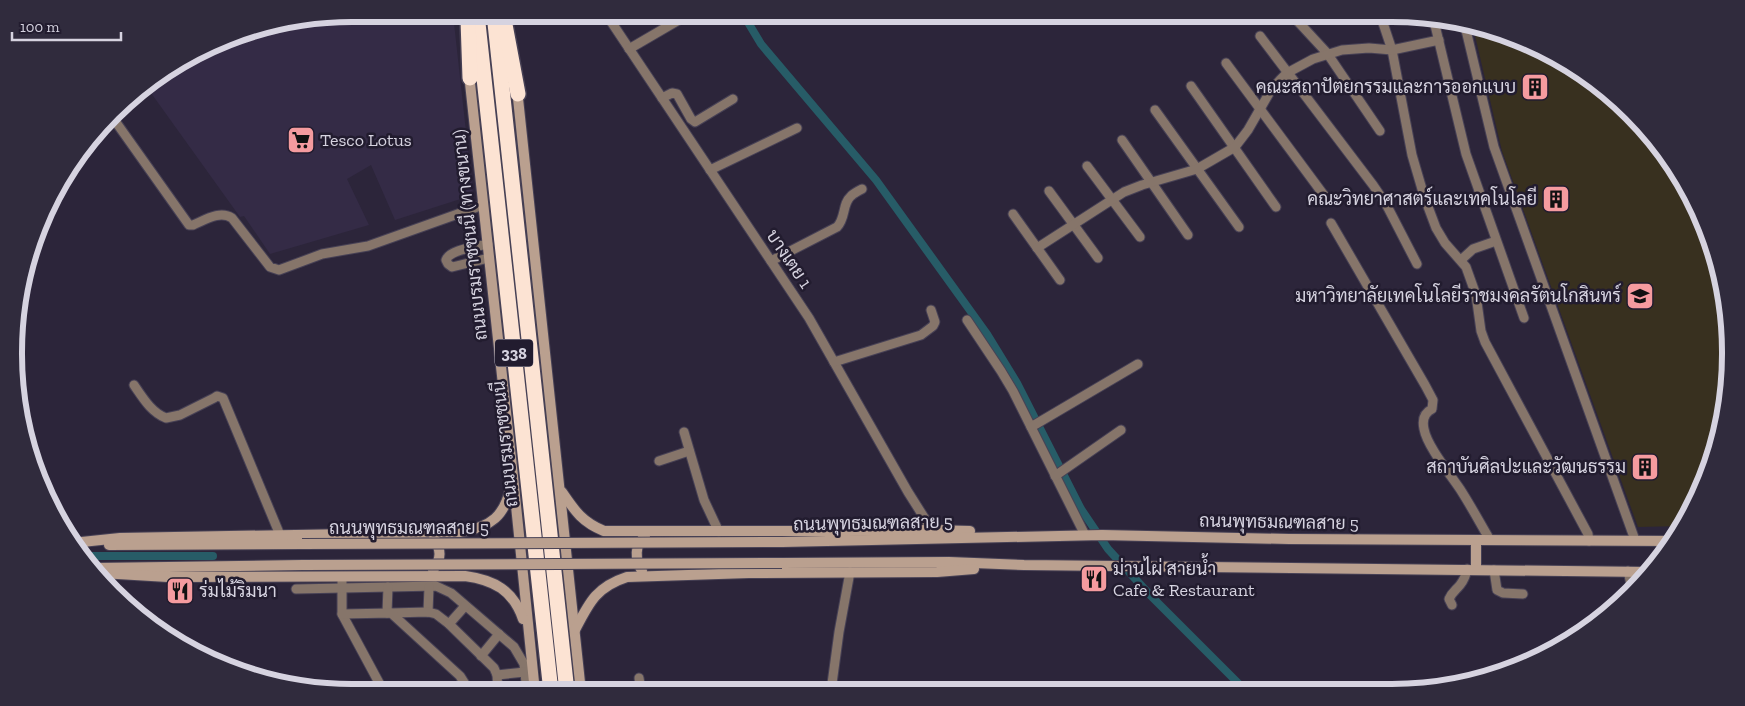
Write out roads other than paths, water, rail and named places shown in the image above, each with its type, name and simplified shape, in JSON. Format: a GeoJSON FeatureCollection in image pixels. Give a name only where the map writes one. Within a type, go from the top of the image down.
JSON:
{"type":"FeatureCollection","features":[{"type":"Feature","properties":{"kind":"highway"},"geometry":{"type":"LineString","coordinates":[[468,22],[470,78]]}},
{"type":"Feature","properties":{"kind":"highway","name":"ถนนบรมราชชนนี"},"geometry":{"type":"LineString","coordinates":[[478,22],[550,684]]}},
{"type":"Feature","properties":{"kind":"highway","name":"ถนนบรมราชชนนี"},"geometry":{"type":"LineString","coordinates":[[495,22],[566,684]]}},
{"type":"Feature","properties":{"kind":"highway"},"geometry":{"type":"LineString","coordinates":[[504,22],[518,94]]}},
{"type":"Feature","properties":{"kind":"main road","name":"ถนนบรมราชชนนี (ทางขนาน)"},"geometry":{"type":"LineString","coordinates":[[463,22],[534,684]]}},
{"type":"Feature","properties":{"kind":"main road","name":"338"},"geometry":{"type":"LineString","coordinates":[[511,22],[580,684]]}},
{"type":"Feature","properties":{"kind":"main road"},"geometry":{"type":"LineString","coordinates":[[82,542],[120,538],[461,532],[474,530],[488,524],[504,509],[513,476]]}},
{"type":"Feature","properties":{"kind":"main road"},"geometry":{"type":"LineString","coordinates":[[561,492],[580,517],[590,525],[604,531],[932,530],[1018,536]]}},
{"type":"Feature","properties":{"kind":"main road"},"geometry":{"type":"LineString","coordinates":[[652,575],[641,570],[637,562],[638,547],[640,540],[658,532]]}},
{"type":"Feature","properties":{"kind":"main road"},"geometry":{"type":"LineString","coordinates":[[427,581],[438,564],[440,556],[440,548],[431,533]]}},
{"type":"Feature","properties":{"kind":"main road","name":"ถนนพุทธมณฑลสาย 5"},"geometry":{"type":"LineString","coordinates":[[83,543],[146,545],[782,542],[1088,535],[1289,539],[1665,540]]}},
{"type":"Feature","properties":{"kind":"main road"},"geometry":{"type":"LineString","coordinates":[[1472,569],[1476,540]]}},
{"type":"Feature","properties":{"kind":"main road","name":"ถนนพุทธมณฑลสาย 5"},"geometry":{"type":"LineString","coordinates":[[102,568],[303,565],[950,562],[1024,565],[1639,572]]}},
{"type":"Feature","properties":{"kind":"main road"},"geometry":{"type":"LineString","coordinates":[[575,630],[599,591],[614,581],[627,576],[937,572],[1024,565]]}},
{"type":"Feature","properties":{"kind":"main road"},"geometry":{"type":"LineString","coordinates":[[107,573],[168,577],[341,576],[427,581],[465,576],[480,578],[504,590],[513,598],[520,609],[528,634]]}},
{"type":"Feature","properties":{"kind":"street","name":"บางเตย 1"},"geometry":{"type":"LineString","coordinates":[[611,22],[809,318],[908,492],[932,530]]}},
{"type":"Feature","properties":{"kind":"street"},"geometry":{"type":"LineString","coordinates":[[629,49],[675,22]]}},
{"type":"Feature","properties":{"kind":"street"},"geometry":{"type":"LineString","coordinates":[[1298,22],[1327,54],[1380,131]]}},
{"type":"Feature","properties":{"kind":"street"},"geometry":{"type":"LineString","coordinates":[[1383,22],[1392,50],[1412,155],[1436,228],[1445,243],[1466,267],[1476,295],[1480,331],[1588,534],[1589,541]]}},
{"type":"Feature","properties":{"kind":"street"},"geometry":{"type":"LineString","coordinates":[[1435,25],[1466,154],[1524,318]]}},
{"type":"Feature","properties":{"kind":"street"},"geometry":{"type":"LineString","coordinates":[[1465,31],[1494,147],[1635,540]]}},
{"type":"Feature","properties":{"kind":"street"},"geometry":{"type":"LineString","coordinates":[[1260,36],[1373,185],[1386,204],[1417,264]]}},
{"type":"Feature","properties":{"kind":"street"},"geometry":{"type":"LineString","coordinates":[[1037,248],[1124,192],[1197,169],[1235,148],[1248,130],[1271,90],[1287,73],[1313,59],[1356,48],[1392,50],[1439,40]]}},
{"type":"Feature","properties":{"kind":"street"},"geometry":{"type":"LineString","coordinates":[[1226,63],[1326,198]]}},
{"type":"Feature","properties":{"kind":"street"},"geometry":{"type":"LineString","coordinates":[[1191,86],[1276,207]]}},
{"type":"Feature","properties":{"kind":"street"},"geometry":{"type":"LineString","coordinates":[[662,98],[672,93],[677,94],[691,119],[695,122],[733,100]]}},
{"type":"Feature","properties":{"kind":"street"},"geometry":{"type":"LineString","coordinates":[[1155,110],[1239,227]]}},
{"type":"Feature","properties":{"kind":"street"},"geometry":{"type":"LineString","coordinates":[[116,122],[189,225],[226,214],[232,218],[270,267],[279,270],[322,254],[368,246],[482,205]]}},
{"type":"Feature","properties":{"kind":"street"},"geometry":{"type":"LineString","coordinates":[[710,170],[797,128]]}},
{"type":"Feature","properties":{"kind":"street"},"geometry":{"type":"LineString","coordinates":[[1122,140],[1188,235]]}},
{"type":"Feature","properties":{"kind":"street"},"geometry":{"type":"LineString","coordinates":[[1087,166],[1140,237]]}},
{"type":"Feature","properties":{"kind":"street"},"geometry":{"type":"LineString","coordinates":[[771,261],[837,227],[843,218],[846,202],[850,196],[862,189]]}},
{"type":"Feature","properties":{"kind":"street"},"geometry":{"type":"LineString","coordinates":[[1049,190],[1098,258]]}},
{"type":"Feature","properties":{"kind":"street"},"geometry":{"type":"LineString","coordinates":[[1013,214],[1060,280]]}},
{"type":"Feature","properties":{"kind":"street"},"geometry":{"type":"LineString","coordinates":[[1331,223],[1433,400],[1432,409],[1426,412],[1424,430],[1433,449],[1490,540]]}},
{"type":"Feature","properties":{"kind":"street"},"geometry":{"type":"LineString","coordinates":[[1460,260],[1473,249],[1496,241]]}},
{"type":"Feature","properties":{"kind":"street"},"geometry":{"type":"LineString","coordinates":[[488,244],[449,254],[446,260],[452,267],[489,258]]}},
{"type":"Feature","properties":{"kind":"street"},"geometry":{"type":"LineString","coordinates":[[834,362],[921,335],[936,322],[930,310]]}},
{"type":"Feature","properties":{"kind":"street"},"geometry":{"type":"LineString","coordinates":[[967,320],[1036,424],[1060,473],[1077,517],[1088,535]]}},
{"type":"Feature","properties":{"kind":"street"},"geometry":{"type":"LineString","coordinates":[[1036,424],[1138,364]]}},
{"type":"Feature","properties":{"kind":"street"},"geometry":{"type":"LineString","coordinates":[[134,385],[151,408],[166,418],[180,415],[217,396],[223,398],[280,535]]}},
{"type":"Feature","properties":{"kind":"street"},"geometry":{"type":"LineString","coordinates":[[1060,473],[1121,430]]}},
{"type":"Feature","properties":{"kind":"street"},"geometry":{"type":"LineString","coordinates":[[684,432],[704,500],[719,532]]}},
{"type":"Feature","properties":{"kind":"street"},"geometry":{"type":"LineString","coordinates":[[659,461],[689,451]]}},
{"type":"Feature","properties":{"kind":"street"},"geometry":{"type":"LineString","coordinates":[[1452,605],[1449,599],[1451,593],[1472,569]]}},
{"type":"Feature","properties":{"kind":"street"},"geometry":{"type":"LineString","coordinates":[[1494,570],[1497,590],[1503,593],[1523,594]]}},
{"type":"Feature","properties":{"kind":"street"},"geometry":{"type":"LineString","coordinates":[[1628,571],[1630,582]]}},
{"type":"Feature","properties":{"kind":"street"},"geometry":{"type":"LineString","coordinates":[[832,684],[850,572]]}},
{"type":"Feature","properties":{"kind":"street"},"geometry":{"type":"LineString","coordinates":[[341,576],[342,614],[380,684]]}},
{"type":"Feature","properties":{"kind":"street"},"geometry":{"type":"LineString","coordinates":[[427,581],[428,612]]}},
{"type":"Feature","properties":{"kind":"street"},"geometry":{"type":"LineString","coordinates":[[296,589],[388,587],[427,581],[443,588],[518,652],[525,672],[526,684]]}},
{"type":"Feature","properties":{"kind":"street"},"geometry":{"type":"LineString","coordinates":[[388,587],[389,613],[460,676],[465,684]]}},
{"type":"Feature","properties":{"kind":"street"},"geometry":{"type":"LineString","coordinates":[[449,624],[466,606]]}},
{"type":"Feature","properties":{"kind":"street"},"geometry":{"type":"LineString","coordinates":[[342,614],[428,612],[436,614],[449,624],[494,668],[498,684]]}},
{"type":"Feature","properties":{"kind":"street"},"geometry":{"type":"LineString","coordinates":[[481,656],[499,634]]}},
{"type":"Feature","properties":{"kind":"street"},"geometry":{"type":"LineString","coordinates":[[497,675],[525,672]]}},
{"type":"Feature","properties":{"kind":"street"},"geometry":{"type":"LineString","coordinates":[[639,678],[640,684]]}},
{"type":"Feature","properties":{"kind":"waterway"},"geometry":{"type":"LineString","coordinates":[[748,22],[761,44],[876,180],[987,334],[1017,383],[1081,509],[1108,549],[1150,595],[1239,684]]}},
{"type":"Feature","properties":{"kind":"waterway"},"geometry":{"type":"LineString","coordinates":[[93,556],[213,556]]}},
{"type":"Feature","properties":{"kind":"place","name":"คณะสถาปัตยกรรมและการออกแบบ"},"geometry":{"type":"Point","coordinates":[1535,87]}},
{"type":"Feature","properties":{"kind":"place","name":"Tesco Lotus"},"geometry":{"type":"Point","coordinates":[301,140]}},
{"type":"Feature","properties":{"kind":"place","name":"คณะวิทยาศาสตร์และเทคโนโลยี"},"geometry":{"type":"Point","coordinates":[1556,199]}},
{"type":"Feature","properties":{"kind":"place","name":"มหาวิทยาลัยเทคโนโลยีราชมงคลรัตนโกสินทร์"},"geometry":{"type":"Point","coordinates":[1640,296]}},
{"type":"Feature","properties":{"kind":"place","name":"สถาบันศิลปะและวัฒนธรรม"},"geometry":{"type":"Point","coordinates":[1645,467]}},
{"type":"Feature","properties":{"kind":"place","name":"ม่านไผ่ สายน้ำ Cafe & Restaurant"},"geometry":{"type":"Point","coordinates":[1094,579]}},
{"type":"Feature","properties":{"kind":"place","name":"ร่มไม้ริมนา"},"geometry":{"type":"Point","coordinates":[180,591]}}]}
